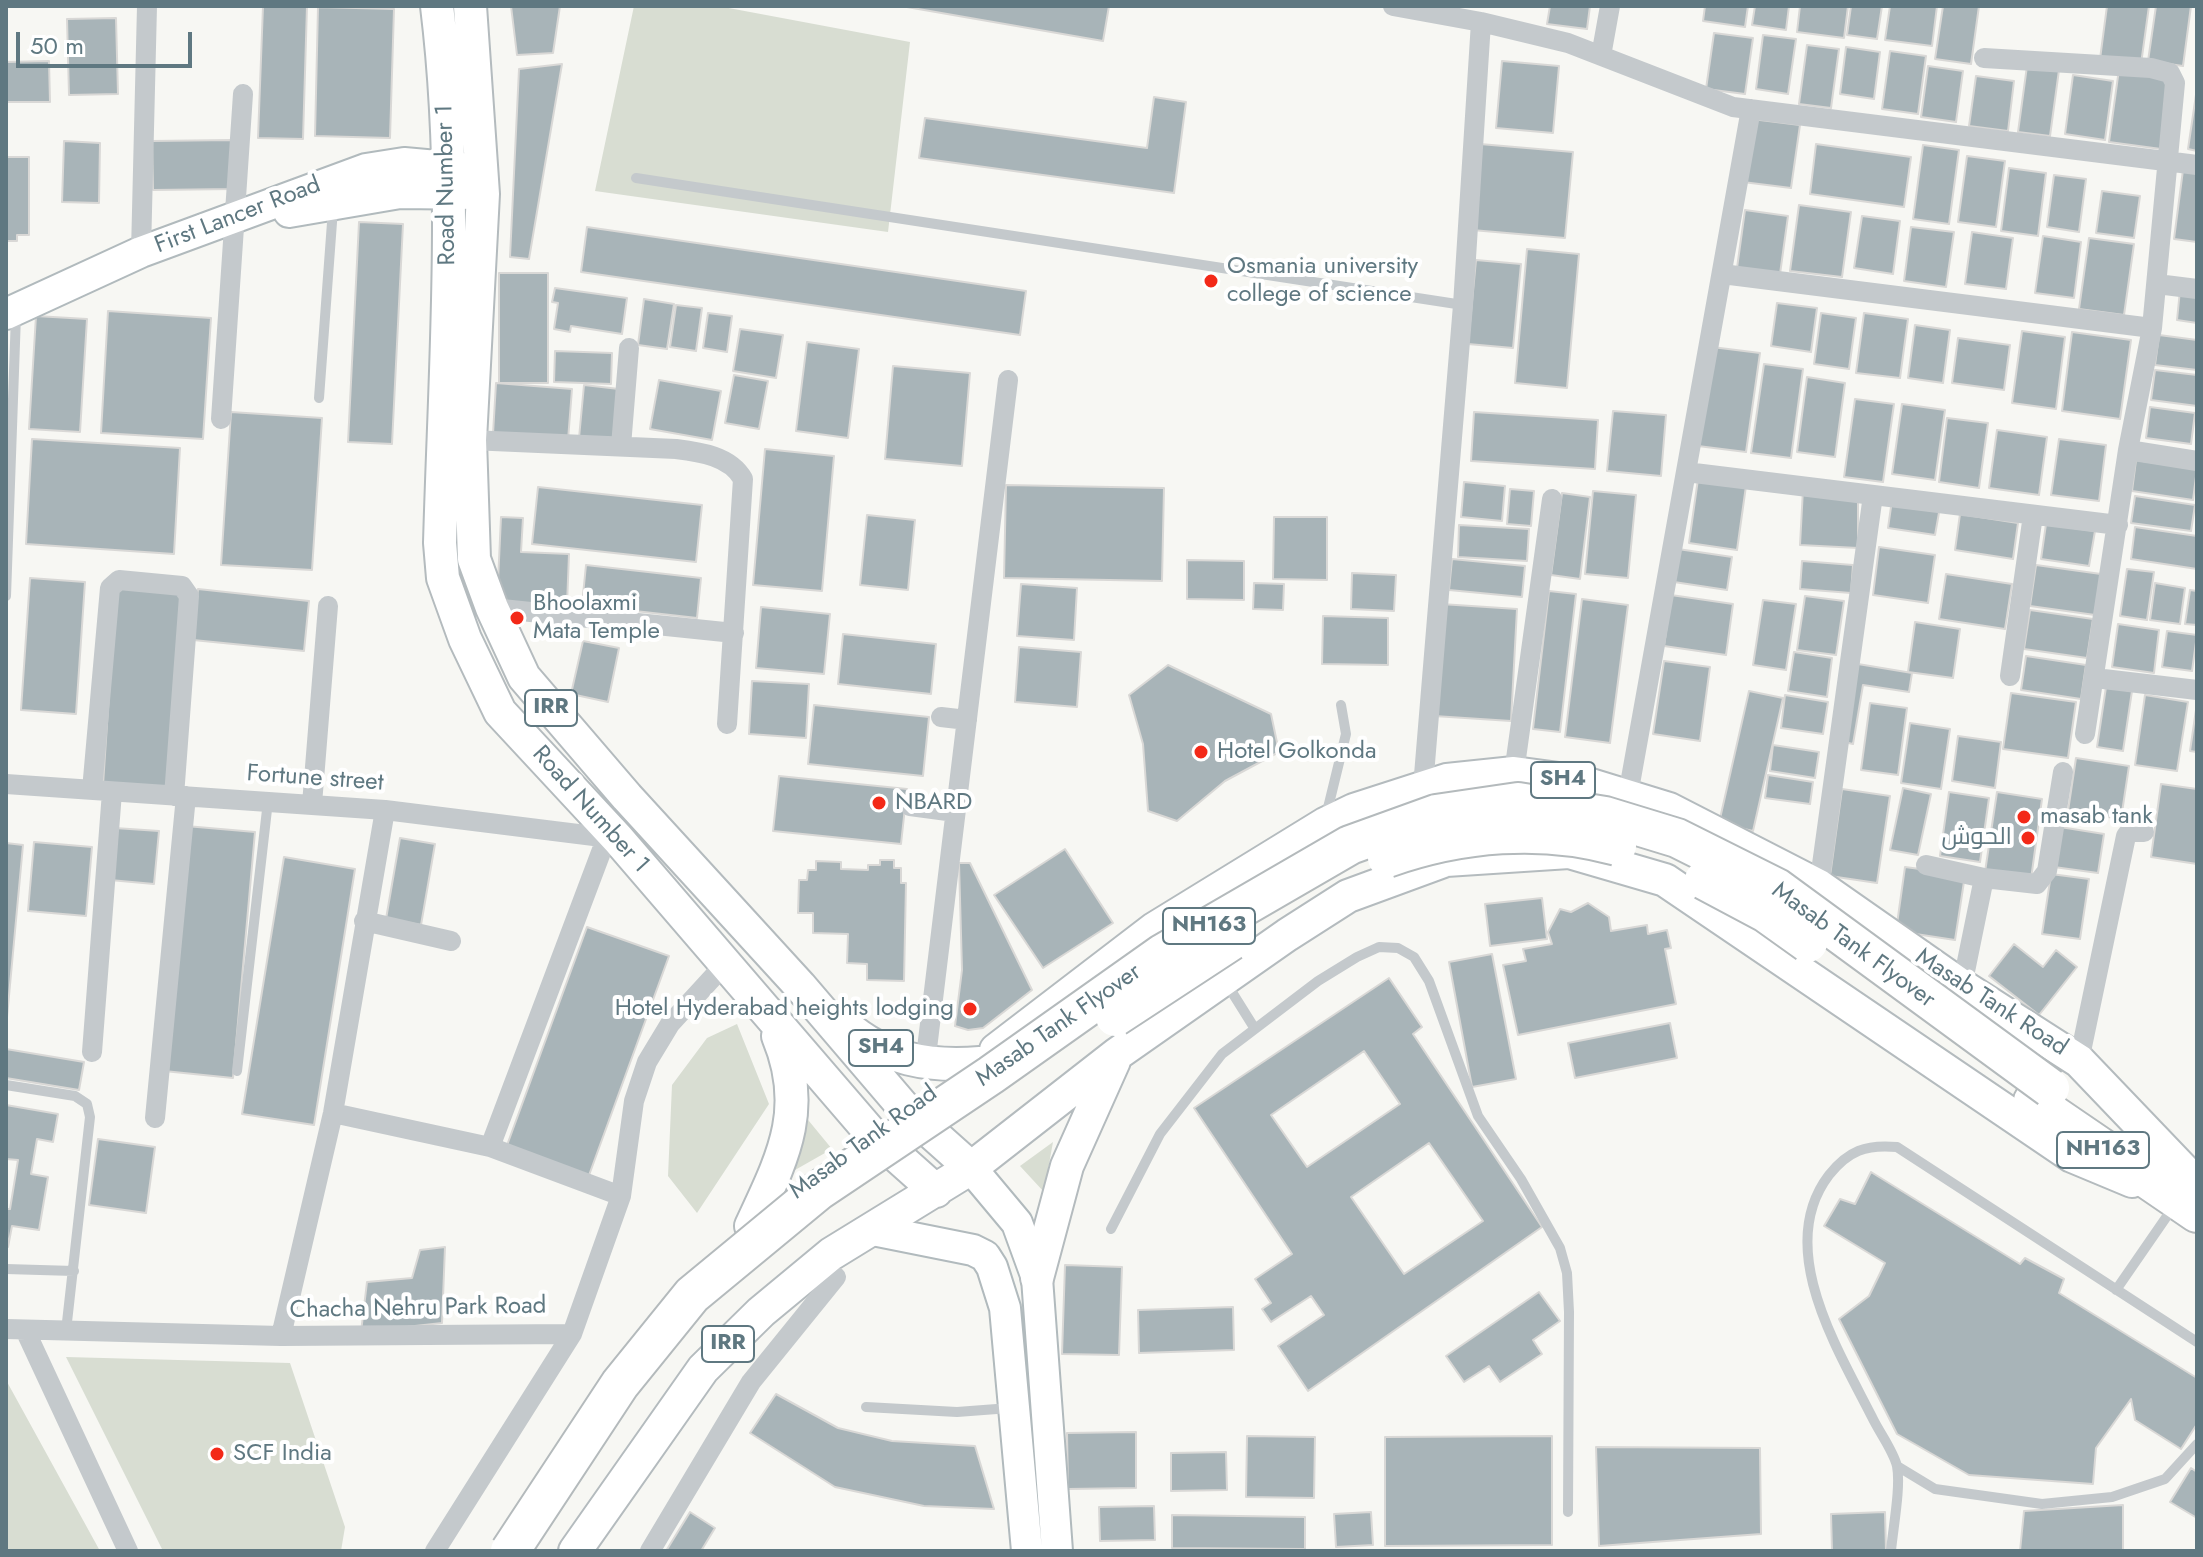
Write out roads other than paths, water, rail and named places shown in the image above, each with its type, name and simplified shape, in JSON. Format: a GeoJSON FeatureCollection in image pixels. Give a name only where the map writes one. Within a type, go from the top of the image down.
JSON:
{"type":"FeatureCollection","features":[{"type":"Feature","properties":{"kind":"highway","name":"Masab Tank Flyover"},"geometry":{"type":"LineString","coordinates":[[510,1551],[620,1384],[692,1295],[818,1191],[991,1075],[1162,954],[1350,845],[1436,814],[1518,802],[1605,816],[1677,838],[1777,888],[2041,1095]]}},
{"type":"Feature","properties":{"kind":"highway","name":"Masab Tank Flyover"},"geometry":{"type":"LineString","coordinates":[[534,1551],[654,1368],[703,1312],[838,1198],[1265,919],[1350,871],[1431,842],[1515,832],[1593,839],[1664,858],[1766,913],[2187,1194]]}},
{"type":"Feature","properties":{"kind":"main road","name":"Road Number 1"},"geometry":{"type":"LineString","coordinates":[[437,6],[446,80],[448,286],[440,543],[443,578],[465,639],[500,712],[871,1133],[936,1191]]}},
{"type":"Feature","properties":{"kind":"main road","name":"Road Number 1"},"geometry":{"type":"LineString","coordinates":[[470,6],[482,182],[470,440],[474,559],[492,608],[524,677],[627,797],[800,986],[906,1110],[971,1168]]}},
{"type":"Feature","properties":{"kind":"main road","name":"First Lancer Road"},"geometry":{"type":"LineString","coordinates":[[11,312],[141,252],[366,169],[404,163],[447,180],[482,182]]}},
{"type":"Feature","properties":{"kind":"main road"},"geometry":{"type":"LineString","coordinates":[[243,216],[300,211],[400,193],[447,180]]}},
{"type":"Feature","properties":{"kind":"main road","name":"Masab Tank Road"},"geometry":{"type":"LineString","coordinates":[[497,1551],[641,1338],[695,1272],[751,1226],[871,1133],[980,1063],[1154,929],[1325,824],[1447,780],[1514,773],[1581,782],[1628,795],[1669,809],[1718,832],[1819,886],[1962,986],[2079,1061],[2187,1194]]}},
{"type":"Feature","properties":{"kind":"main road"},"geometry":{"type":"LineString","coordinates":[[1057,1551],[1037,1278],[1017,1223],[971,1168],[1117,1054],[1348,896],[1446,860],[1569,852],[1665,880],[2072,1156],[2187,1194]]}},
{"type":"Feature","properties":{"kind":"main road"},"geometry":{"type":"LineString","coordinates":[[1154,929],[1212,988]]}},
{"type":"Feature","properties":{"kind":"main road"},"geometry":{"type":"LineString","coordinates":[[1102,969],[1151,1030]]}},
{"type":"Feature","properties":{"kind":"main road","name":"SH4"},"geometry":{"type":"LineString","coordinates":[[800,986],[857,1036],[893,1055],[925,1065],[980,1063]]}},
{"type":"Feature","properties":{"kind":"main road","name":"IRR"},"geometry":{"type":"LineString","coordinates":[[751,1226],[783,1155],[794,1113],[790,1065],[769,1014]]}},
{"type":"Feature","properties":{"kind":"main road"},"geometry":{"type":"LineString","coordinates":[[1037,1278],[1067,1166],[1117,1054]]}},
{"type":"Feature","properties":{"kind":"main road","name":"IRR"},"geometry":{"type":"LineString","coordinates":[[575,1551],[703,1369],[772,1302],[831,1254],[971,1168]]}},
{"type":"Feature","properties":{"kind":"main road"},"geometry":{"type":"LineString","coordinates":[[873,1230],[946,1242],[985,1256],[992,1267],[1005,1308],[1027,1551]]}},
{"type":"Feature","properties":{"kind":"street"},"geometry":{"type":"LineString","coordinates":[[141,252],[147,6]]}},
{"type":"Feature","properties":{"kind":"street"},"geometry":{"type":"LineString","coordinates":[[1393,6],[1492,18],[1568,43],[1733,107],[2197,165]]}},
{"type":"Feature","properties":{"kind":"street"},"geometry":{"type":"LineString","coordinates":[[1601,56],[1610,6]]}},
{"type":"Feature","properties":{"kind":"street"},"geometry":{"type":"LineString","coordinates":[[1423,787],[1463,305],[1492,18]]}},
{"type":"Feature","properties":{"kind":"street"},"geometry":{"type":"LineString","coordinates":[[1984,58],[2151,68],[2170,73],[2175,83],[2152,328],[2128,450],[2085,734]]}},
{"type":"Feature","properties":{"kind":"street"},"geometry":{"type":"LineString","coordinates":[[221,419],[243,216],[243,94]]}},
{"type":"Feature","properties":{"kind":"street"},"geometry":{"type":"LineString","coordinates":[[1628,795],[1751,109]]}},
{"type":"Feature","properties":{"kind":"street"},"geometry":{"type":"LineString","coordinates":[[1722,274],[2152,328]]}},
{"type":"Feature","properties":{"kind":"street"},"geometry":{"type":"LineString","coordinates":[[2157,284],[2197,289]]}},
{"type":"Feature","properties":{"kind":"street"},"geometry":{"type":"LineString","coordinates":[[621,446],[629,348]]}},
{"type":"Feature","properties":{"kind":"street"},"geometry":{"type":"LineString","coordinates":[[925,1065],[1008,380]]}},
{"type":"Feature","properties":{"kind":"street"},"geometry":{"type":"LineString","coordinates":[[470,440],[705,453],[738,471],[743,479],[727,724]]}},
{"type":"Feature","properties":{"kind":"street"},"geometry":{"type":"LineString","coordinates":[[2128,450],[2197,461]]}},
{"type":"Feature","properties":{"kind":"street"},"geometry":{"type":"LineString","coordinates":[[1686,472],[2118,525]]}},
{"type":"Feature","properties":{"kind":"street"},"geometry":{"type":"LineString","coordinates":[[1819,886],[1873,495]]}},
{"type":"Feature","properties":{"kind":"street"},"geometry":{"type":"LineString","coordinates":[[1514,773],[1552,499]]}},
{"type":"Feature","properties":{"kind":"street"},"geometry":{"type":"LineString","coordinates":[[2010,676],[2033,515]]}},
{"type":"Feature","properties":{"kind":"street"},"geometry":{"type":"LineString","coordinates":[[92,1052],[110,588],[119,580],[182,586],[189,596],[180,796],[155,1118]]}},
{"type":"Feature","properties":{"kind":"street"},"geometry":{"type":"LineString","coordinates":[[312,804],[328,606]]}},
{"type":"Feature","properties":{"kind":"street"},"geometry":{"type":"LineString","coordinates":[[492,608],[734,633]]}},
{"type":"Feature","properties":{"kind":"street"},"geometry":{"type":"LineString","coordinates":[[2095,678],[2197,690]]}},
{"type":"Feature","properties":{"kind":"street"},"geometry":{"type":"LineString","coordinates":[[941,717],[967,720]]}},
{"type":"Feature","properties":{"kind":"street"},"geometry":{"type":"LineString","coordinates":[[1926,865],[2029,885],[2042,879],[2047,871],[2063,772]]}},
{"type":"Feature","properties":{"kind":"street","name":"Fortune street"},"geometry":{"type":"LineString","coordinates":[[6,784],[385,810],[612,839]]}},
{"type":"Feature","properties":{"kind":"street"},"geometry":{"type":"LineString","coordinates":[[910,806],[955,812]]}},
{"type":"Feature","properties":{"kind":"street"},"geometry":{"type":"LineString","coordinates":[[281,1336],[333,1113],[385,810]]}},
{"type":"Feature","properties":{"kind":"street"},"geometry":{"type":"LineString","coordinates":[[2079,1061],[2126,836],[2144,832]]}},
{"type":"Feature","properties":{"kind":"street"},"geometry":{"type":"LineString","coordinates":[[490,1147],[612,839]]}},
{"type":"Feature","properties":{"kind":"street"},"geometry":{"type":"LineString","coordinates":[[1962,986],[1984,878]]}},
{"type":"Feature","properties":{"kind":"street"},"geometry":{"type":"LineString","coordinates":[[364,921],[451,941]]}},
{"type":"Feature","properties":{"kind":"street"},"geometry":{"type":"LineString","coordinates":[[572,1334],[621,1196],[634,1101],[647,1062],[670,1024],[725,964]]}},
{"type":"Feature","properties":{"kind":"street"},"geometry":{"type":"LineString","coordinates":[[333,1113],[490,1147],[621,1196]]}},
{"type":"Feature","properties":{"kind":"street"},"geometry":{"type":"LineString","coordinates":[[650,1551],[751,1382],[836,1277]]}},
{"type":"Feature","properties":{"kind":"street"},"geometry":{"type":"LineString","coordinates":[[16,1330],[128,1551]]}},
{"type":"Feature","properties":{"kind":"street","name":"Chacha Nehru Park Road"},"geometry":{"type":"LineString","coordinates":[[16,1330],[281,1336],[572,1334]]}},
{"type":"Feature","properties":{"kind":"street","name":"Chacha Nehru Park Road"},"geometry":{"type":"LineString","coordinates":[[435,1551],[572,1334]]}},
{"type":"Feature","properties":{"kind":"lane"},"geometry":{"type":"LineString","coordinates":[[636,178],[1463,305]]}},
{"type":"Feature","properties":{"kind":"lane"},"geometry":{"type":"LineString","coordinates":[[319,398],[334,203]]}},
{"type":"Feature","properties":{"kind":"lane"},"geometry":{"type":"LineString","coordinates":[[6,596],[11,312]]}},
{"type":"Feature","properties":{"kind":"lane"},"geometry":{"type":"LineString","coordinates":[[1325,824],[1346,734],[1341,705]]}},
{"type":"Feature","properties":{"kind":"lane"},"geometry":{"type":"LineString","coordinates":[[237,1071],[268,801]]}},
{"type":"Feature","properties":{"kind":"lane"},"geometry":{"type":"LineString","coordinates":[[1111,1229],[1160,1134],[1222,1054],[1318,981],[1379,947],[1398,948],[1414,957],[1429,981],[1478,1116],[1521,1179],[1560,1248],[1567,1273],[1568,1512]]}},
{"type":"Feature","properties":{"kind":"lane"},"geometry":{"type":"LineString","coordinates":[[1212,988],[1255,1029]]}},
{"type":"Feature","properties":{"kind":"lane"},"geometry":{"type":"LineString","coordinates":[[6,1085],[75,1096],[87,1104],[90,1117],[66,1331]]}},
{"type":"Feature","properties":{"kind":"lane"},"geometry":{"type":"LineString","coordinates":[[1891,1551],[1897,1466],[1831,1336],[1808,1258],[1807,1222],[1816,1193],[1841,1160],[1862,1148],[1875,1145],[1897,1147],[2197,1342]]}},
{"type":"Feature","properties":{"kind":"lane"},"geometry":{"type":"LineString","coordinates":[[2116,1290],[2187,1194]]}},
{"type":"Feature","properties":{"kind":"lane"},"geometry":{"type":"LineString","coordinates":[[6,1269],[74,1271]]}},
{"type":"Feature","properties":{"kind":"lane"},"geometry":{"type":"LineString","coordinates":[[866,1407],[957,1412],[1016,1408]]}},
{"type":"Feature","properties":{"kind":"lane"},"geometry":{"type":"LineString","coordinates":[[1897,1466],[1935,1489],[2042,1504],[2112,1497],[2165,1479],[2197,1444]]}},
{"type":"Feature","properties":{"kind":"place","name":"Osmania university college of science"},"geometry":{"type":"Point","coordinates":[1211,281]}},
{"type":"Feature","properties":{"kind":"place","name":"Bhoolaxmi Mata Temple"},"geometry":{"type":"Point","coordinates":[517,618]}},
{"type":"Feature","properties":{"kind":"place","name":"Hotel Golkonda"},"geometry":{"type":"Point","coordinates":[1201,752]}},
{"type":"Feature","properties":{"kind":"place","name":"NBARD"},"geometry":{"type":"Point","coordinates":[879,803]}},
{"type":"Feature","properties":{"kind":"place","name":"masab tank"},"geometry":{"type":"Point","coordinates":[2024,817]}},
{"type":"Feature","properties":{"kind":"place","name":"الحوش"},"geometry":{"type":"Point","coordinates":[2028,838]}},
{"type":"Feature","properties":{"kind":"place","name":"Hotel Hyderabad heights lodging"},"geometry":{"type":"Point","coordinates":[970,1009]}},
{"type":"Feature","properties":{"kind":"place","name":"SCF India"},"geometry":{"type":"Point","coordinates":[217,1454]}}]}
